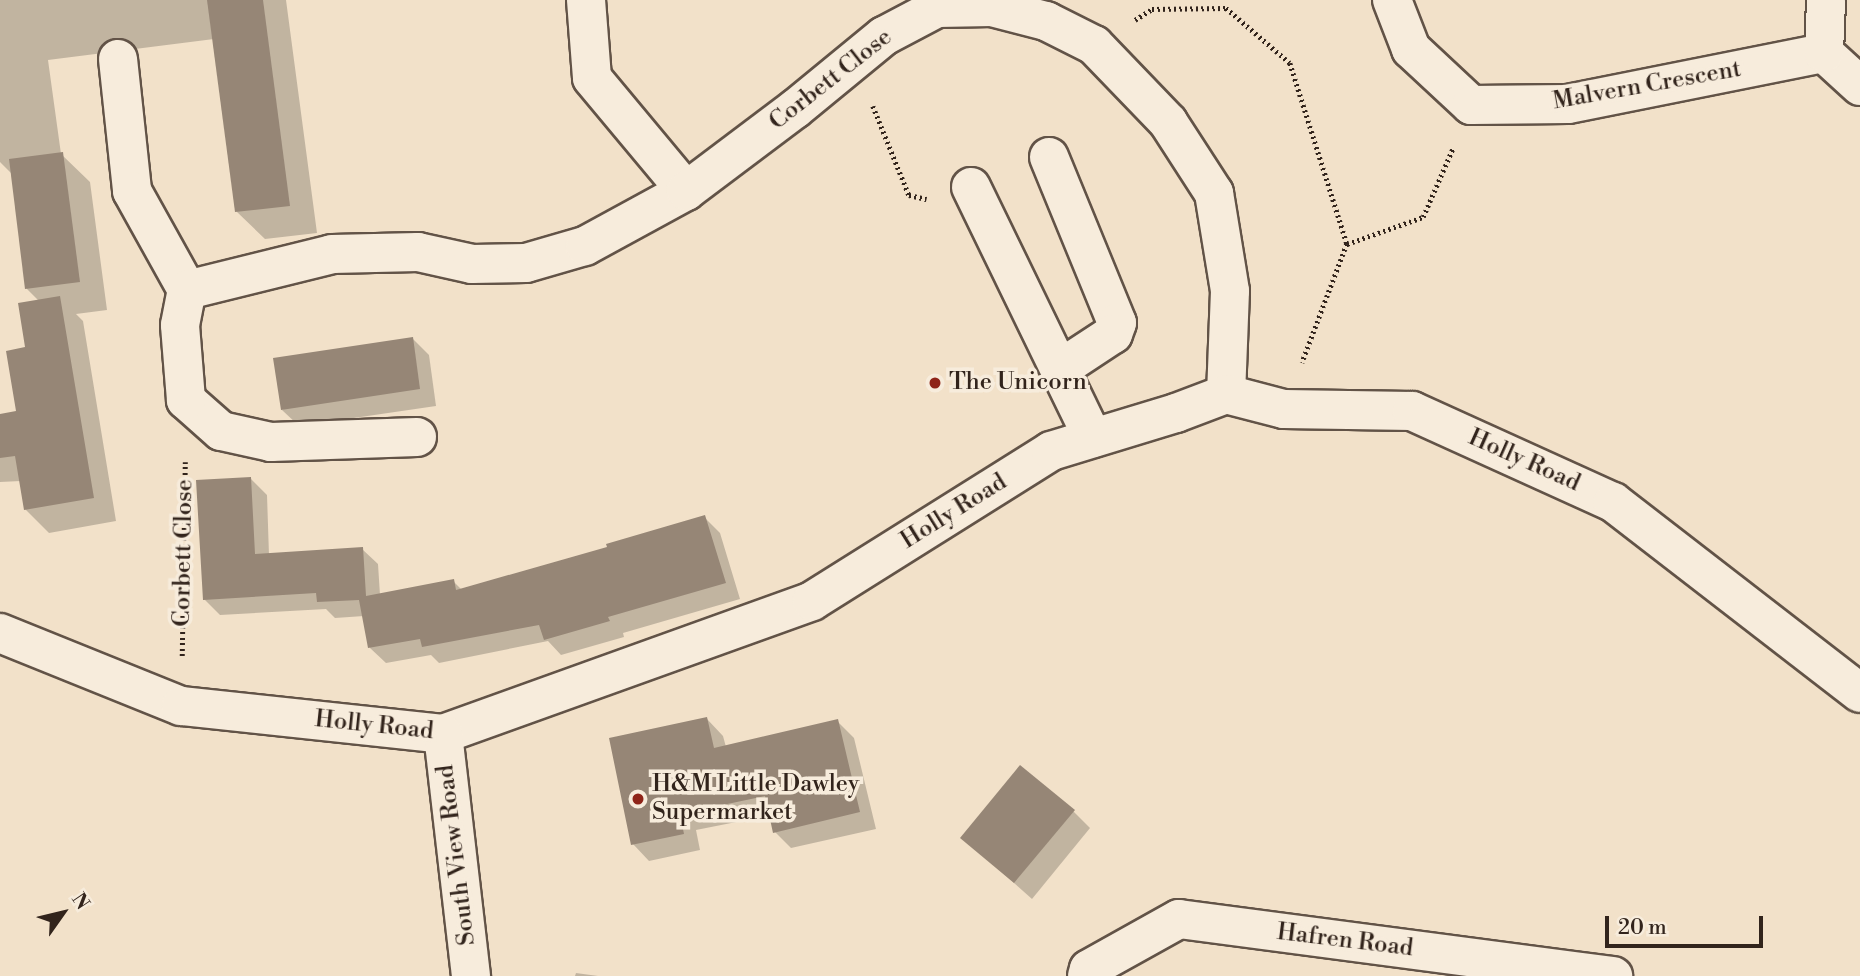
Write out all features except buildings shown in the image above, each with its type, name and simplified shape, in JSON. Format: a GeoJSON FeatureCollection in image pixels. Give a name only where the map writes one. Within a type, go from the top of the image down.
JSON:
{"type":"FeatureCollection","features":[{"type":"Feature","properties":{"kind":"street"},"geometry":{"type":"LineString","coordinates":[[586,0],[592,78],[685,191]]}},
{"type":"Feature","properties":{"kind":"street"},"geometry":{"type":"LineString","coordinates":[[1392,0],[1411,49],[1471,105]]}},
{"type":"Feature","properties":{"kind":"street"},"geometry":{"type":"LineString","coordinates":[[1826,0],[1824,53],[1860,86]]}},
{"type":"Feature","properties":{"kind":"street","name":"Corbett Close"},"geometry":{"type":"LineString","coordinates":[[187,290],[332,254],[418,252],[472,264],[526,263],[585,246],[685,191],[884,36],[937,8],[992,7],[1045,21],[1094,45],[1168,122],[1213,193],[1230,291],[1226,394]]}},
{"type":"Feature","properties":{"kind":"street","name":"Malvern Crescent"},"geometry":{"type":"LineString","coordinates":[[1471,105],[1568,104],[1824,53]]}},
{"type":"Feature","properties":{"kind":"street"},"geometry":{"type":"LineString","coordinates":[[118,59],[132,191],[187,290],[180,325],[186,400],[221,431],[271,442],[418,437]]}},
{"type":"Feature","properties":{"kind":"street"},"geometry":{"type":"LineString","coordinates":[[1049,157],[1117,323],[1113,334],[1060,369]]}},
{"type":"Feature","properties":{"kind":"street"},"geometry":{"type":"LineString","coordinates":[[971,187],[1093,438]]}},
{"type":"Feature","properties":{"kind":"street","name":"Holly Road"},"geometry":{"type":"LineString","coordinates":[[0,633],[181,706],[443,734],[812,601],[1051,451],[1176,414],[1226,394],[1284,409],[1412,411],[1612,502],[1860,693]]}},
{"type":"Feature","properties":{"kind":"street","name":"South View Road"},"geometry":{"type":"LineString","coordinates":[[443,734],[471,976]]}},
{"type":"Feature","properties":{"kind":"street","name":"Hafren Road"},"geometry":{"type":"LineString","coordinates":[[1088,973],[1179,919],[1613,976]]}},
{"type":"Feature","properties":{"kind":"path"},"geometry":{"type":"LineString","coordinates":[[1094,45],[1152,9],[1226,8],[1290,63],[1347,244],[1284,409]]}},
{"type":"Feature","properties":{"kind":"path"},"geometry":{"type":"LineString","coordinates":[[855,60],[909,195],[929,200],[971,187]]}},
{"type":"Feature","properties":{"kind":"path"},"geometry":{"type":"LineString","coordinates":[[1347,244],[1423,217],[1471,105]]}},
{"type":"Feature","properties":{"kind":"path","name":"Corbett Close"},"geometry":{"type":"LineString","coordinates":[[181,706],[186,400]]}},
{"type":"Feature","properties":{"kind":"place","name":"The Unicorn"},"geometry":{"type":"Point","coordinates":[935,383]}},
{"type":"Feature","properties":{"kind":"place","name":"H&M Little Dawley Supermarket"},"geometry":{"type":"Point","coordinates":[638,799]}}]}
